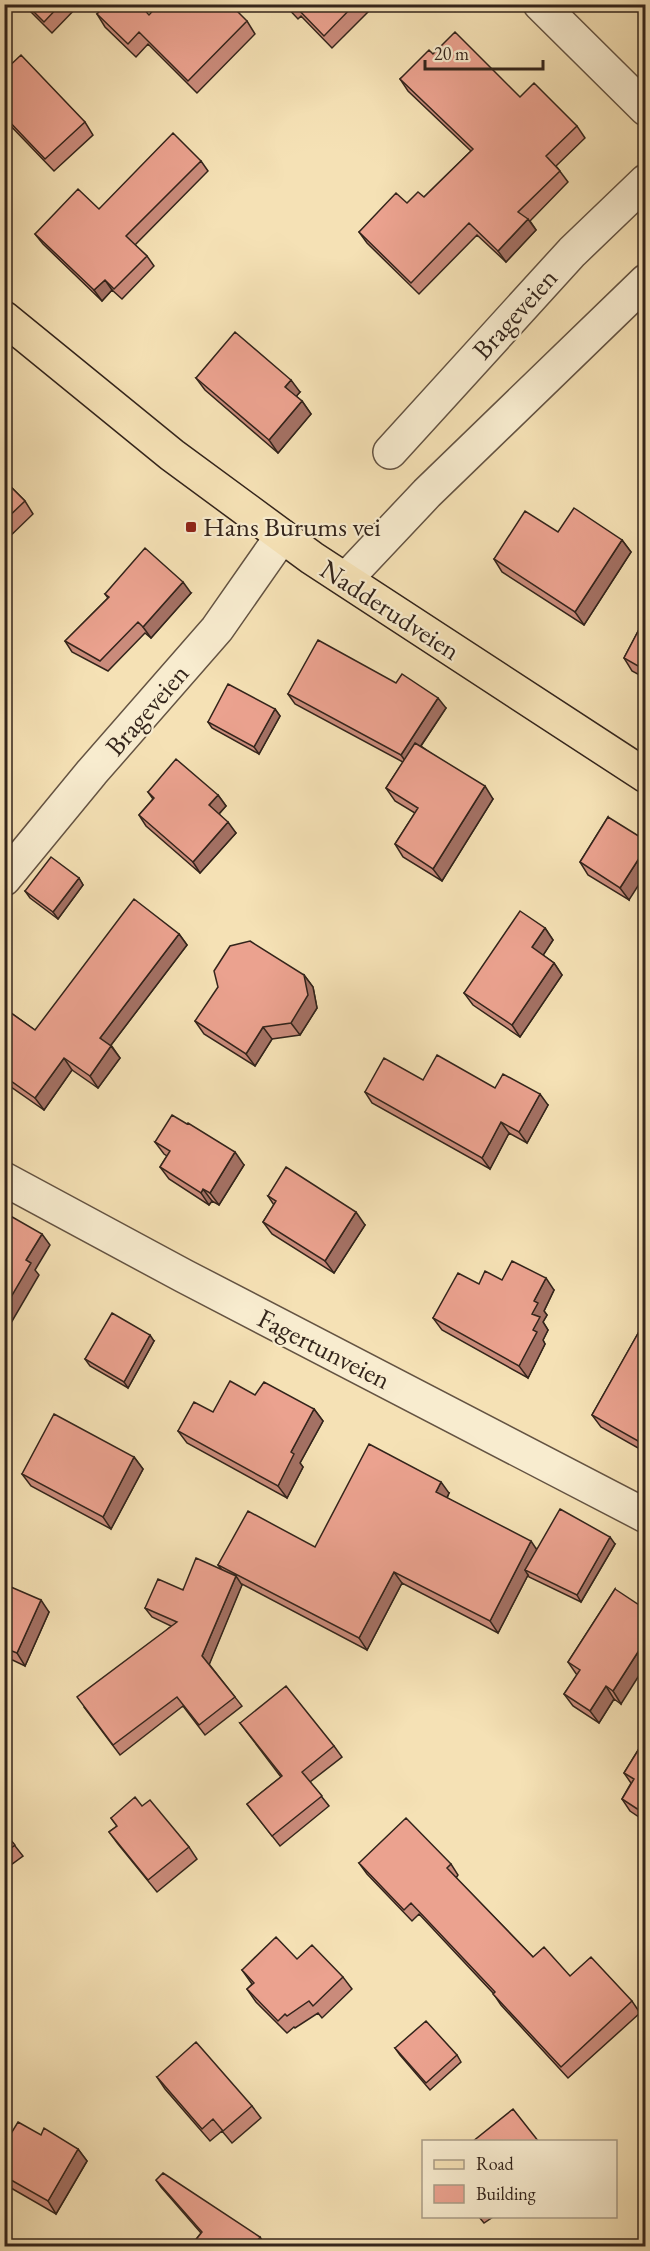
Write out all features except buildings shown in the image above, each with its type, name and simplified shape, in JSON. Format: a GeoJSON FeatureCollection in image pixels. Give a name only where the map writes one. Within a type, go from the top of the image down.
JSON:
{"type":"FeatureCollection","features":[{"type":"Feature","properties":{"kind":"main road","name":"Nadderudveien"},"geometry":{"type":"LineString","coordinates":[[4,318],[172,454],[312,558],[645,776]]}},
{"type":"Feature","properties":{"kind":"street"},"geometry":{"type":"LineString","coordinates":[[540,4],[645,109]]}},
{"type":"Feature","properties":{"kind":"street","name":"Brageveien"},"geometry":{"type":"LineString","coordinates":[[390,452],[572,252],[645,181]]}},
{"type":"Feature","properties":{"kind":"street"},"geometry":{"type":"LineString","coordinates":[[346,579],[443,478],[645,281]]}},
{"type":"Feature","properties":{"kind":"street","name":"Brageveien"},"geometry":{"type":"LineString","coordinates":[[4,879],[92,772],[217,629],[282,536]]}},
{"type":"Feature","properties":{"kind":"street","name":"Fagertunveien"},"geometry":{"type":"LineString","coordinates":[[4,1179],[184,1276],[645,1516]]}},
{"type":"Feature","properties":{"kind":"place","name":"Hans Burums vei"},"geometry":{"type":"Point","coordinates":[191,527]}}]}
